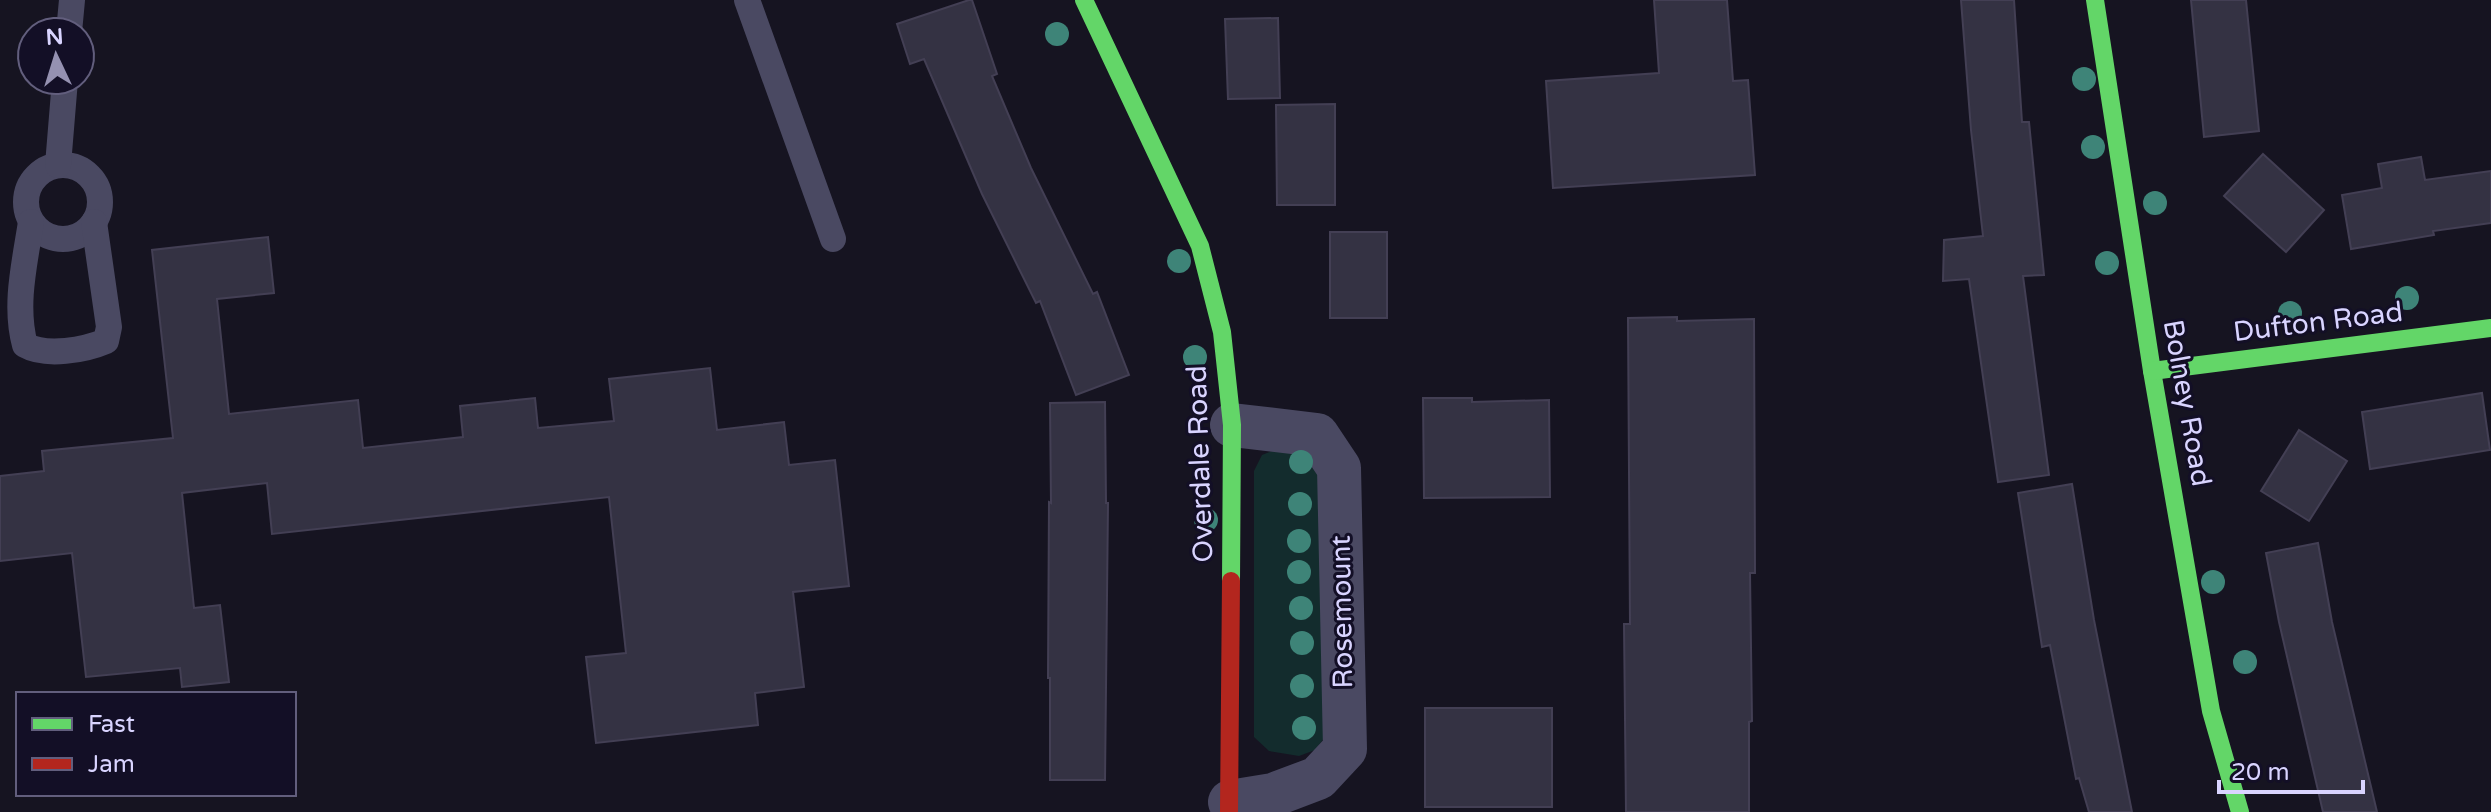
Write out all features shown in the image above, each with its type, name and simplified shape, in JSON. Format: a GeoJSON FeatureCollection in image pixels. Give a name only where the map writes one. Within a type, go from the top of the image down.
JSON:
{"type":"FeatureCollection","features":[{"type":"Feature","properties":{"kind":"street","name":"Overdale Road"},"geometry":{"type":"LineString","coordinates":[[1084,0],[1200,246],[1222,332],[1232,425],[1230,807]]}},
{"type":"Feature","properties":{"kind":"street","name":"Bolney Road"},"geometry":{"type":"LineString","coordinates":[[2095,0],[2152,371],[2211,711],[2240,812]]}},
{"type":"Feature","properties":{"kind":"street","name":"Dufton Road"},"geometry":{"type":"LineString","coordinates":[[2152,371],[2491,328]]}},
{"type":"Feature","properties":{"kind":"street","name":"Rosemount"},"geometry":{"type":"LineString","coordinates":[[1230,807],[1318,778],[1345,749],[1339,468],[1317,435],[1232,425]]}},
{"type":"Feature","properties":{"kind":"lane"},"geometry":{"type":"LineString","coordinates":[[747,0],[833,239]]}},
{"type":"Feature","properties":{"kind":"lane"},"geometry":{"type":"LineString","coordinates":[[58,165],[64,96]]}},
{"type":"Feature","properties":{"kind":"lane"},"geometry":{"type":"LineString","coordinates":[[70,165],[82,170],[97,187],[100,211],[94,222],[87,231],[75,237],[51,238],[40,232],[26,210],[25,198],[29,186],[46,168],[70,165]]}},
{"type":"Feature","properties":{"kind":"lane"},"geometry":{"type":"LineString","coordinates":[[31,222],[22,276],[20,326],[25,345],[62,351],[88,349],[106,341],[109,327],[94,222]]}},
{"type":"Feature","properties":{"kind":"green space"},"geometry":{"type":"Polygon","coordinates":[[[1282,447],[1302,448],[1319,463],[1328,733],[1315,750],[1299,756],[1269,751],[1254,737],[1254,471],[1262,455],[1282,447]]]}},
{"type":"Feature","properties":{"kind":"building"},"geometry":{"type":"Polygon","coordinates":[[[972,0],[997,74],[992,76],[1031,168],[1093,294],[1097,292],[1129,375],[1076,395],[1040,301],[1036,303],[982,194],[924,59],[910,64],[897,24],[972,0]]]}},
{"type":"Feature","properties":{"kind":"building"},"geometry":{"type":"Polygon","coordinates":[[[1654,0],[1727,0],[1733,81],[1748,80],[1755,175],[1553,188],[1546,81],[1659,73],[1654,0]]]}},
{"type":"Feature","properties":{"kind":"building"},"geometry":{"type":"Polygon","coordinates":[[[1961,0],[2014,0],[2022,122],[2029,122],[2044,275],[2023,276],[2049,475],[1998,482],[1969,279],[1943,281],[1944,240],[1983,236],[1961,0]]]}},
{"type":"Feature","properties":{"kind":"building"},"geometry":{"type":"Polygon","coordinates":[[[2191,0],[2246,0],[2259,131],[2204,137],[2191,0]]]}},
{"type":"Feature","properties":{"kind":"building"},"geometry":{"type":"Polygon","coordinates":[[[1278,18],[1280,98],[1228,99],[1225,19],[1278,18]]]}},
{"type":"Feature","properties":{"kind":"building"},"geometry":{"type":"Polygon","coordinates":[[[1335,104],[1335,205],[1277,205],[1276,105],[1335,104]]]}},
{"type":"Feature","properties":{"kind":"building"},"geometry":{"type":"Polygon","coordinates":[[[2263,154],[2324,210],[2286,252],[2224,196],[2263,154]]]}},
{"type":"Feature","properties":{"kind":"building"},"geometry":{"type":"Polygon","coordinates":[[[2421,157],[2425,180],[2491,171],[2491,223],[2433,231],[2434,235],[2351,249],[2342,195],[2382,188],[2378,164],[2421,157]]]}},
{"type":"Feature","properties":{"kind":"building"},"geometry":{"type":"Polygon","coordinates":[[[1330,232],[1387,232],[1387,318],[1330,318],[1330,232]]]}},
{"type":"Feature","properties":{"kind":"building"},"geometry":{"type":"Polygon","coordinates":[[[268,237],[274,293],[217,299],[229,414],[358,400],[363,448],[463,437],[460,406],[535,398],[538,428],[614,421],[609,379],[710,368],[717,430],[784,422],[789,465],[835,460],[849,586],[793,592],[804,687],[755,693],[758,725],[596,743],[586,657],[626,653],[609,497],[272,534],[267,483],[182,493],[194,608],[220,605],[229,682],[182,687],[180,668],[86,677],[72,553],[0,561],[0,476],[44,471],[42,451],[173,438],[152,250],[268,237]]]}},
{"type":"Feature","properties":{"kind":"building"},"geometry":{"type":"Polygon","coordinates":[[[1677,317],[1677,321],[1754,319],[1755,573],[1750,573],[1752,721],[1749,722],[1749,812],[1626,812],[1624,624],[1630,624],[1628,318],[1677,317]]]}},
{"type":"Feature","properties":{"kind":"building"},"geometry":{"type":"Polygon","coordinates":[[[2482,393],[2490,450],[2370,469],[2362,412],[2482,393]]]}},
{"type":"Feature","properties":{"kind":"building"},"geometry":{"type":"Polygon","coordinates":[[[1423,398],[1472,398],[1472,402],[1549,400],[1550,497],[1424,498],[1423,398]]]}},
{"type":"Feature","properties":{"kind":"building"},"geometry":{"type":"Polygon","coordinates":[[[1105,402],[1108,503],[1105,780],[1050,780],[1050,403],[1105,402]]]}},
{"type":"Feature","properties":{"kind":"building"},"geometry":{"type":"Polygon","coordinates":[[[2299,430],[2347,461],[2309,521],[2261,491],[2299,430]]]}},
{"type":"Feature","properties":{"kind":"building"},"geometry":{"type":"Polygon","coordinates":[[[2072,484],[2094,620],[2132,812],[2089,812],[2079,778],[2076,779],[2050,645],[2042,647],[2018,493],[2072,484]]]}},
{"type":"Feature","properties":{"kind":"building"},"geometry":{"type":"Polygon","coordinates":[[[2318,543],[2332,622],[2377,812],[2323,812],[2279,622],[2266,553],[2318,543]]]}},
{"type":"Feature","properties":{"kind":"building"},"geometry":{"type":"Polygon","coordinates":[[[1425,708],[1552,708],[1552,807],[1425,807],[1425,708]]]}},
{"type":"Feature","properties":{"kind":"traffic: fast"},"geometry":{"type":"LineString","coordinates":[[1084,0],[1200,246],[1222,332],[1232,425],[1231,581]]}},
{"type":"Feature","properties":{"kind":"traffic: fast"},"geometry":{"type":"LineString","coordinates":[[2095,0],[2152,371],[2211,711],[2240,812]]}},
{"type":"Feature","properties":{"kind":"traffic: fast"},"geometry":{"type":"LineString","coordinates":[[2152,371],[2491,328]]}},
{"type":"Feature","properties":{"kind":"traffic: jam"},"geometry":{"type":"LineString","coordinates":[[1229,812],[1231,581]]}}]}
